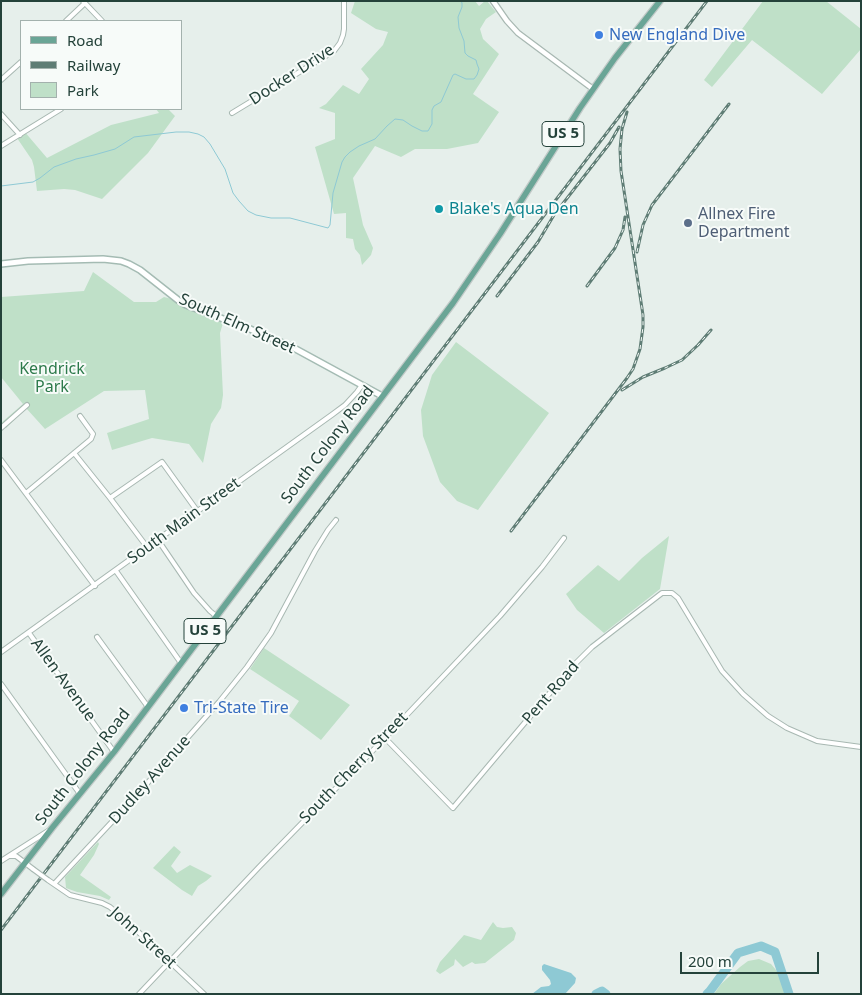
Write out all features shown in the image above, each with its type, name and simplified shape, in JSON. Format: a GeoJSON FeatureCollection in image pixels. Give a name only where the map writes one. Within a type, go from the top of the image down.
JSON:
{"type":"FeatureCollection","features":[{"type":"Feature","properties":{"kind":"main road","name":"South Colony Road"},"geometry":{"type":"LineString","coordinates":[[1,894],[114,752],[453,304],[593,89],[660,1]]}},
{"type":"Feature","properties":{"kind":"main road","name":"South Elm Street"},"geometry":{"type":"LineString","coordinates":[[1,264],[53,260],[103,259],[121,261],[140,270],[186,305],[299,350],[382,396]]}},
{"type":"Feature","properties":{"kind":"street","name":"Docker Drive"},"geometry":{"type":"LineString","coordinates":[[232,113],[334,51],[343,35],[344,1]]}},
{"type":"Feature","properties":{"kind":"street"},"geometry":{"type":"LineString","coordinates":[[493,1],[518,33],[593,89]]}},
{"type":"Feature","properties":{"kind":"street"},"geometry":{"type":"LineString","coordinates":[[67,20],[84,2],[101,20]]}},
{"type":"Feature","properties":{"kind":"street"},"geometry":{"type":"LineString","coordinates":[[1,80],[20,63]]}},
{"type":"Feature","properties":{"kind":"street"},"geometry":{"type":"LineString","coordinates":[[1,146],[59,110]]}},
{"type":"Feature","properties":{"kind":"street"},"geometry":{"type":"LineString","coordinates":[[1,114],[20,135]]}},
{"type":"Feature","properties":{"kind":"street","name":"South Main Street"},"geometry":{"type":"LineString","coordinates":[[2,651],[333,414],[345,405],[362,385]]}},
{"type":"Feature","properties":{"kind":"street"},"geometry":{"type":"LineString","coordinates":[[1,428],[27,405]]}},
{"type":"Feature","properties":{"kind":"street"},"geometry":{"type":"LineString","coordinates":[[26,493],[93,436],[80,416]]}},
{"type":"Feature","properties":{"kind":"street"},"geometry":{"type":"LineString","coordinates":[[74,453],[147,547]]}},
{"type":"Feature","properties":{"kind":"street"},"geometry":{"type":"LineString","coordinates":[[1,460],[95,586]]}},
{"type":"Feature","properties":{"kind":"street"},"geometry":{"type":"LineString","coordinates":[[110,498],[162,462],[198,512]]}},
{"type":"Feature","properties":{"kind":"street","name":"Dudley Avenue"},"geometry":{"type":"LineString","coordinates":[[54,884],[136,796],[247,667],[271,633],[315,551],[336,520]]}},
{"type":"Feature","properties":{"kind":"street","name":"South Cherry Street"},"geometry":{"type":"LineString","coordinates":[[140,994],[169,961],[502,614],[564,538]]}},
{"type":"Feature","properties":{"kind":"street"},"geometry":{"type":"LineString","coordinates":[[158,540],[194,593],[216,616]]}},
{"type":"Feature","properties":{"kind":"street"},"geometry":{"type":"LineString","coordinates":[[116,571],[181,663]]}},
{"type":"Feature","properties":{"kind":"street","name":"Pent Road"},"geometry":{"type":"LineString","coordinates":[[385,738],[453,808],[570,669],[592,647],[662,593],[672,593],[678,598],[722,671],[743,694],[768,716],[787,728],[817,741],[861,747]]}},
{"type":"Feature","properties":{"kind":"street","name":"Allen Avenue"},"geometry":{"type":"LineString","coordinates":[[29,633],[114,752]]}},
{"type":"Feature","properties":{"kind":"street"},"geometry":{"type":"LineString","coordinates":[[97,637],[148,707]]}},
{"type":"Feature","properties":{"kind":"street"},"geometry":{"type":"LineString","coordinates":[[1,684],[80,794]]}},
{"type":"Feature","properties":{"kind":"street"},"geometry":{"type":"LineString","coordinates":[[1,861],[52,828]]}},
{"type":"Feature","properties":{"kind":"street","name":"John Street"},"geometry":{"type":"LineString","coordinates":[[10,856],[16,856],[70,895],[102,903],[110,907],[204,994]]}},
{"type":"Feature","properties":{"kind":"green space"},"geometry":{"type":"Polygon","coordinates":[[[355,1],[475,1],[479,6],[487,1],[496,12],[486,19],[480,29],[483,39],[499,54],[473,94],[499,112],[478,143],[447,149],[415,149],[401,157],[375,146],[353,178],[363,225],[373,248],[371,255],[362,265],[353,239],[346,238],[346,213],[334,214],[315,147],[335,139],[335,113],[319,108],[326,104],[343,85],[359,94],[369,79],[361,69],[383,45],[388,32],[376,29],[351,13],[355,1]]]}},
{"type":"Feature","properties":{"kind":"green space"},"geometry":{"type":"Polygon","coordinates":[[[763,1],[826,1],[861,29],[861,49],[822,94],[752,40],[712,87],[704,80],[763,1]]]}},
{"type":"Feature","properties":{"kind":"green space"},"geometry":{"type":"Polygon","coordinates":[[[157,110],[169,110],[175,116],[148,153],[102,199],[75,190],[37,191],[32,160],[17,138],[24,131],[47,158],[111,125],[159,113],[157,110]]]}},
{"type":"Feature","properties":{"kind":"green space","name":"Kendrick Park"},"geometry":{"type":"Polygon","coordinates":[[[93,272],[134,302],[156,302],[164,297],[223,323],[220,333],[223,395],[221,408],[211,424],[203,463],[189,444],[152,438],[112,450],[107,433],[149,419],[145,390],[104,391],[45,429],[26,408],[6,428],[1,423],[23,404],[1,377],[1,297],[84,291],[93,272]]]}},
{"type":"Feature","properties":{"kind":"green space"},"geometry":{"type":"Polygon","coordinates":[[[456,342],[549,413],[478,510],[457,501],[440,482],[423,436],[421,410],[432,375],[456,342]]]}},
{"type":"Feature","properties":{"kind":"green space"},"geometry":{"type":"Polygon","coordinates":[[[669,536],[660,589],[604,633],[577,610],[566,594],[598,565],[619,581],[642,558],[669,536]]]}},
{"type":"Feature","properties":{"kind":"green space"},"geometry":{"type":"Polygon","coordinates":[[[264,648],[350,705],[321,740],[289,716],[299,701],[250,669],[264,648]]]}},
{"type":"Feature","properties":{"kind":"green space"},"geometry":{"type":"Polygon","coordinates":[[[98,842],[99,844],[94,855],[80,875],[111,897],[109,900],[66,888],[65,877],[98,842]]]}},
{"type":"Feature","properties":{"kind":"green space"},"geometry":{"type":"Polygon","coordinates":[[[174,846],[181,852],[171,866],[177,873],[190,865],[212,876],[198,886],[192,896],[153,868],[174,846]]]}},
{"type":"Feature","properties":{"kind":"green space"},"geometry":{"type":"Polygon","coordinates":[[[493,922],[497,927],[512,927],[516,933],[514,940],[485,963],[475,964],[472,962],[463,967],[455,959],[454,965],[440,974],[436,971],[440,962],[464,935],[481,940],[493,922]]]}},
{"type":"Feature","properties":{"kind":"green space"},"geometry":{"type":"Polygon","coordinates":[[[759,959],[771,964],[781,976],[789,994],[714,994],[721,984],[740,967],[748,961],[759,959]]]}},
{"type":"Feature","properties":{"kind":"water"},"geometry":{"type":"Polygon","coordinates":[[[544,964],[571,973],[576,978],[575,983],[565,994],[532,994],[541,987],[551,984],[542,970],[544,964]]]}},
{"type":"Feature","properties":{"kind":"waterway"},"geometry":{"type":"LineString","coordinates":[[1,186],[33,182],[54,167],[115,149],[134,137],[189,132],[204,137],[210,144],[225,169],[233,193],[248,211],[256,215],[271,218],[290,218],[328,228],[330,225],[333,193],[345,157],[359,146],[375,139],[395,119],[403,120],[422,131],[428,131],[432,124],[432,110],[434,106],[441,102],[453,75],[455,74],[466,79],[474,79],[477,75],[479,69],[476,60],[465,53],[464,41],[459,28],[458,17],[462,7],[461,1]]}},
{"type":"Feature","properties":{"kind":"waterway"},"geometry":{"type":"LineString","coordinates":[[707,994],[738,953],[761,946],[775,952],[789,994]]}},
{"type":"Feature","properties":{"kind":"waterway"},"geometry":{"type":"LineString","coordinates":[[596,994],[602,991],[606,994]]}},
{"type":"Feature","properties":{"kind":"railway"},"geometry":{"type":"LineString","coordinates":[[1,930],[707,1]]}},
{"type":"Feature","properties":{"kind":"railway"},"geometry":{"type":"LineString","coordinates":[[637,252],[643,225],[652,205],[729,104]]}},
{"type":"Feature","properties":{"kind":"railway"},"geometry":{"type":"LineString","coordinates":[[511,531],[627,378],[633,369],[640,349],[643,315],[621,171],[620,149],[622,129],[627,112]]}},
{"type":"Feature","properties":{"kind":"railway"},"geometry":{"type":"LineString","coordinates":[[497,296],[538,242],[554,215],[610,143],[619,127]]}},
{"type":"Feature","properties":{"kind":"railway"},"geometry":{"type":"LineString","coordinates":[[587,286],[615,248],[623,230],[625,217]]}},
{"type":"Feature","properties":{"kind":"railway"},"geometry":{"type":"LineString","coordinates":[[622,390],[643,377],[682,360],[711,330]]}},
{"type":"Feature","properties":{"kind":"place","name":"New England Dive"},"geometry":{"type":"Point","coordinates":[599,35]}},
{"type":"Feature","properties":{"kind":"place","name":"Blake's Aqua Den"},"geometry":{"type":"Point","coordinates":[439,209]}},
{"type":"Feature","properties":{"kind":"place","name":"Allnex Fire Department"},"geometry":{"type":"Point","coordinates":[688,223]}},
{"type":"Feature","properties":{"kind":"place","name":"Tri-State Tire"},"geometry":{"type":"Point","coordinates":[184,708]}}]}
